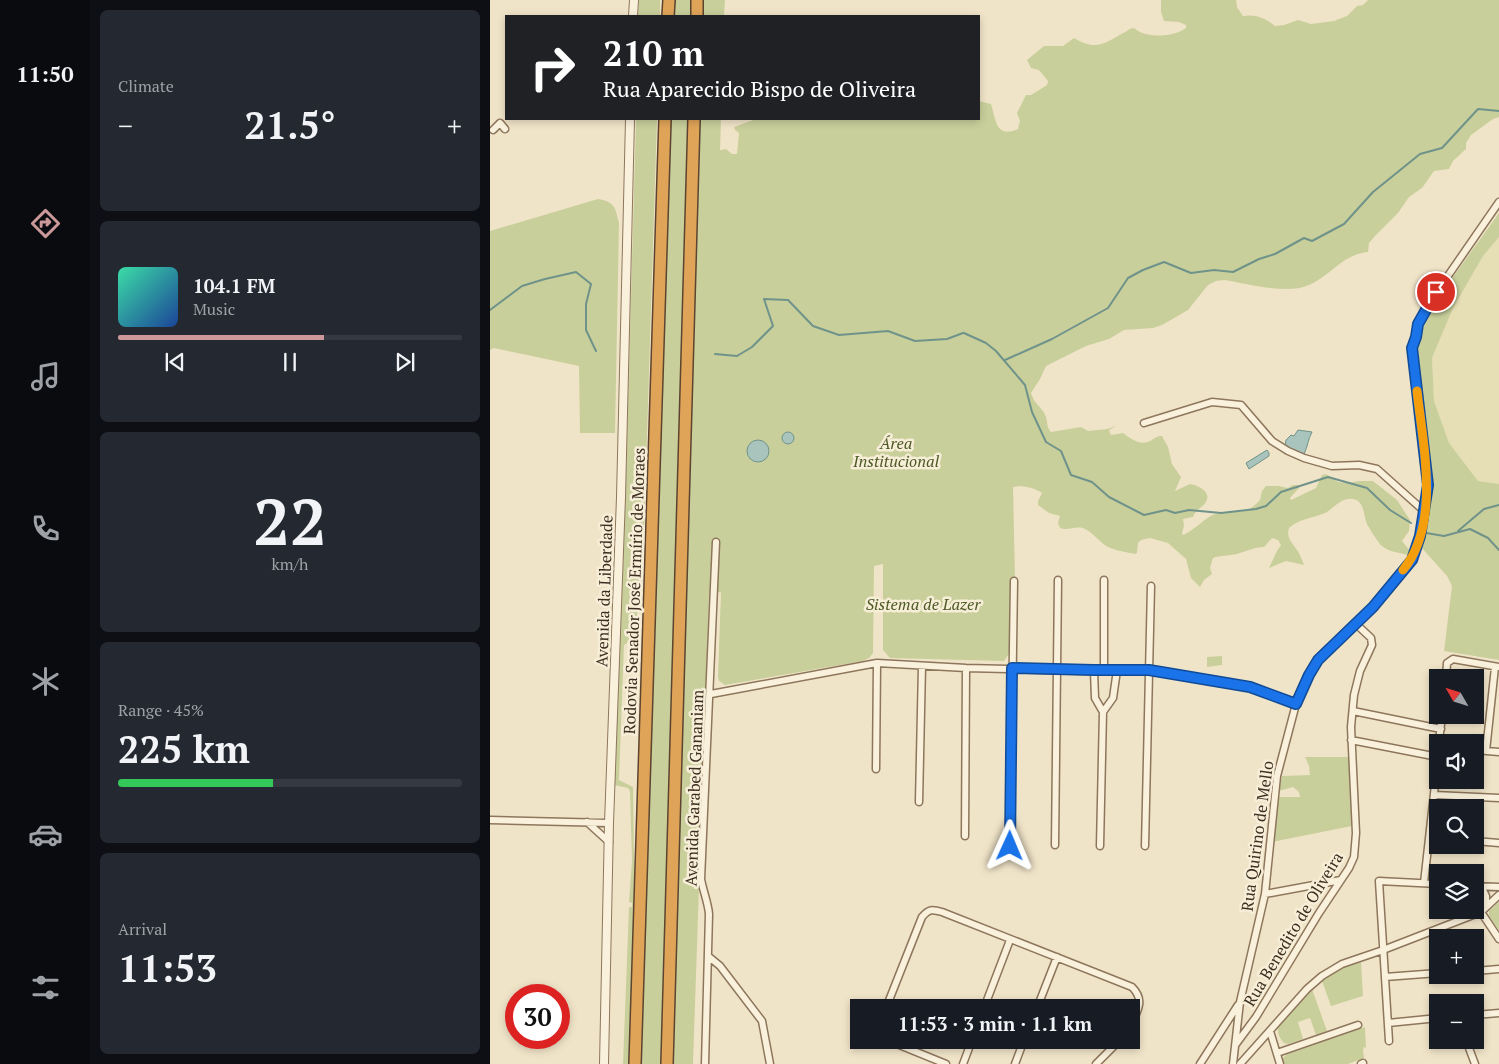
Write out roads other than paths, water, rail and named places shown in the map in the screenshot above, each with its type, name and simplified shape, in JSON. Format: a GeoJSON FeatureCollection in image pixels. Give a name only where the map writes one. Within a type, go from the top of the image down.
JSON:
{"type":"FeatureCollection","features":[{"type":"Feature","properties":{"kind":"highway"},"geometry":{"type":"LineString","coordinates":[[668,0],[668,15]]}},
{"type":"Feature","properties":{"kind":"highway"},"geometry":{"type":"LineString","coordinates":[[697,0],[697,15]]}},
{"type":"Feature","properties":{"kind":"highway","name":"Rodovia Senador José Ermírio de Moraes"},"geometry":{"type":"LineString","coordinates":[[635,1064],[665,120]]}},
{"type":"Feature","properties":{"kind":"highway"},"geometry":{"type":"LineString","coordinates":[[668,1064],[694,120]]}},
{"type":"Feature","properties":{"kind":"street"},"geometry":{"type":"LineString","coordinates":[[634,0],[634,15]]}},
{"type":"Feature","properties":{"kind":"street","name":"Avenida da Liberdade"},"geometry":{"type":"LineString","coordinates":[[604,1064],[609,823],[620,507],[630,120]]}},
{"type":"Feature","properties":{"kind":"street"},"geometry":{"type":"LineString","coordinates":[[493,130],[500,123],[505,129]]}},
{"type":"Feature","properties":{"kind":"street","name":"Rua Quirino de Mello"},"geometry":{"type":"LineString","coordinates":[[1233,1064],[1240,1002],[1264,894],[1277,776],[1296,704],[1318,660],[1373,607],[1412,560],[1420,536],[1428,485],[1412,348],[1418,324],[1430,300],[1499,202]]}},
{"type":"Feature","properties":{"kind":"street"},"geometry":{"type":"LineString","coordinates":[[1144,423],[1212,402],[1241,405],[1272,441],[1304,458],[1332,466],[1358,464],[1377,469],[1424,511]]}},
{"type":"Feature","properties":{"kind":"street","name":"Avenida Garabed Gananiam"},"geometry":{"type":"LineString","coordinates":[[705,1064],[708,907],[701,879],[716,542]]}},
{"type":"Feature","properties":{"kind":"street"},"geometry":{"type":"LineString","coordinates":[[1055,845],[1058,580]]}},
{"type":"Feature","properties":{"kind":"street"},"geometry":{"type":"LineString","coordinates":[[1104,580],[1104,670]]}},
{"type":"Feature","properties":{"kind":"street"},"geometry":{"type":"LineString","coordinates":[[1010,846],[1014,582]]}},
{"type":"Feature","properties":{"kind":"street"},"geometry":{"type":"LineString","coordinates":[[1145,846],[1151,586]]}},
{"type":"Feature","properties":{"kind":"street","name":"Rua Benedito de Oliveira"},"geometry":{"type":"LineString","coordinates":[[1236,1044],[1256,1017],[1354,857],[1356,833],[1351,740],[1354,695],[1360,671],[1372,645],[1370,638],[1355,623]]}},
{"type":"Feature","properties":{"kind":"street"},"geometry":{"type":"LineString","coordinates":[[1447,669],[1448,663],[1453,659],[1497,667],[1486,751],[1499,752]]}},
{"type":"Feature","properties":{"kind":"street"},"geometry":{"type":"LineString","coordinates":[[876,770],[877,663]]}},
{"type":"Feature","properties":{"kind":"street"},"geometry":{"type":"LineString","coordinates":[[710,694],[877,663],[966,668],[1149,670],[1250,687],[1296,704]]}},
{"type":"Feature","properties":{"kind":"street"},"geometry":{"type":"LineString","coordinates":[[919,802],[922,666]]}},
{"type":"Feature","properties":{"kind":"street"},"geometry":{"type":"LineString","coordinates":[[965,836],[966,668]]}},
{"type":"Feature","properties":{"kind":"street"},"geometry":{"type":"LineString","coordinates":[[1094,670],[1095,698],[1103,712],[1100,846]]}},
{"type":"Feature","properties":{"kind":"street"},"geometry":{"type":"LineString","coordinates":[[1103,712],[1113,698],[1117,670]]}},
{"type":"Feature","properties":{"kind":"street"},"geometry":{"type":"LineString","coordinates":[[1353,711],[1440,729]]}},
{"type":"Feature","properties":{"kind":"street"},"geometry":{"type":"LineString","coordinates":[[1440,734],[1441,724]]}},
{"type":"Feature","properties":{"kind":"street"},"geometry":{"type":"LineString","coordinates":[[1351,740],[1429,755]]}},
{"type":"Feature","properties":{"kind":"street"},"geometry":{"type":"LineString","coordinates":[[1433,799],[1435,789]]}},
{"type":"Feature","properties":{"kind":"street"},"geometry":{"type":"LineString","coordinates":[[1434,794],[1499,798]]}},
{"type":"Feature","properties":{"kind":"street"},"geometry":{"type":"LineString","coordinates":[[490,820],[609,823]]}},
{"type":"Feature","properties":{"kind":"street"},"geometry":{"type":"LineString","coordinates":[[588,822],[609,842]]}},
{"type":"Feature","properties":{"kind":"street"},"geometry":{"type":"LineString","coordinates":[[1424,883],[1429,839]]}},
{"type":"Feature","properties":{"kind":"street"},"geometry":{"type":"LineString","coordinates":[[1484,842],[1499,843]]}},
{"type":"Feature","properties":{"kind":"street"},"geometry":{"type":"LineString","coordinates":[[1264,894],[1341,880]]}},
{"type":"Feature","properties":{"kind":"street"},"geometry":{"type":"LineString","coordinates":[[1389,1042],[1379,880],[1429,883]]}},
{"type":"Feature","properties":{"kind":"street"},"geometry":{"type":"LineString","coordinates":[[1484,886],[1499,887]]}},
{"type":"Feature","properties":{"kind":"street"},"geometry":{"type":"LineString","coordinates":[[1484,908],[1499,895]]}},
{"type":"Feature","properties":{"kind":"street"},"geometry":{"type":"LineString","coordinates":[[890,999],[922,917],[932,909],[1132,987],[1138,993],[1140,999]]}},
{"type":"Feature","properties":{"kind":"street"},"geometry":{"type":"LineString","coordinates":[[1484,911],[1499,939]]}},
{"type":"Feature","properties":{"kind":"street"},"geometry":{"type":"LineString","coordinates":[[1240,1064],[1307,989],[1322,976],[1342,964],[1384,950],[1459,919]]}},
{"type":"Feature","properties":{"kind":"street"},"geometry":{"type":"LineString","coordinates":[[987,999],[1010,940]]}},
{"type":"Feature","properties":{"kind":"street"},"geometry":{"type":"LineString","coordinates":[[708,956],[720,966],[762,1020],[770,1064]]}},
{"type":"Feature","properties":{"kind":"street"},"geometry":{"type":"LineString","coordinates":[[1041,999],[1057,957]]}},
{"type":"Feature","properties":{"kind":"street"},"geometry":{"type":"LineString","coordinates":[[1484,970],[1499,969]]}},
{"type":"Feature","properties":{"kind":"street"},"geometry":{"type":"LineString","coordinates":[[1385,977],[1429,974]]}},
{"type":"Feature","properties":{"kind":"street"},"geometry":{"type":"LineString","coordinates":[[1200,1064],[1240,1002]]}},
{"type":"Feature","properties":{"kind":"street"},"geometry":{"type":"LineString","coordinates":[[1484,1014],[1499,1013]]}},
{"type":"Feature","properties":{"kind":"street"},"geometry":{"type":"LineString","coordinates":[[1388,1023],[1429,1019]]}},
{"type":"Feature","properties":{"kind":"street"},"geometry":{"type":"LineString","coordinates":[[1277,1053],[1358,1025]]}},
{"type":"Feature","properties":{"kind":"street"},"geometry":{"type":"LineString","coordinates":[[1270,1031],[1280,1064]]}},
{"type":"Feature","properties":{"kind":"street"},"geometry":{"type":"LineString","coordinates":[[909,1049],[946,1064]]}},
{"type":"Feature","properties":{"kind":"street"},"geometry":{"type":"LineString","coordinates":[[963,1064],[969,1049]]}},
{"type":"Feature","properties":{"kind":"street"},"geometry":{"type":"LineString","coordinates":[[1015,1064],[1021,1049]]}},
{"type":"Feature","properties":{"kind":"street"},"geometry":{"type":"LineString","coordinates":[[1096,1064],[1111,1049]]}},
{"type":"Feature","properties":{"kind":"street"},"geometry":{"type":"LineString","coordinates":[[1469,1049],[1475,1064]]}},
{"type":"Feature","properties":{"kind":"water"},"geometry":{"type":"Polygon","coordinates":[[[1298,430],[1312,432],[1304,454],[1285,446],[1286,440],[1291,435],[1294,436],[1298,430]]]}},
{"type":"Feature","properties":{"kind":"water"},"geometry":{"type":"Polygon","coordinates":[[[788,432],[794,438],[788,444],[782,438],[788,432]]]}},
{"type":"Feature","properties":{"kind":"water"},"geometry":{"type":"Polygon","coordinates":[[[758,440],[766,443],[769,451],[766,459],[758,462],[750,459],[747,451],[750,443],[758,440]]]}},
{"type":"Feature","properties":{"kind":"water"},"geometry":{"type":"Polygon","coordinates":[[[1267,450],[1269,456],[1249,469],[1246,463],[1267,450]]]}},
{"type":"Feature","properties":{"kind":"waterway"},"geometry":{"type":"LineString","coordinates":[[1005,360],[1052,339],[1108,308],[1128,278],[1143,270],[1164,262],[1191,273],[1214,270],[1233,272],[1259,259],[1275,254],[1304,238],[1312,241],[1344,224],[1373,192],[1420,154],[1442,148],[1478,109],[1499,111]]}},
{"type":"Feature","properties":{"kind":"waterway"},"geometry":{"type":"LineString","coordinates":[[490,310],[522,286],[576,272],[591,284],[586,304],[586,330],[596,351]]}},
{"type":"Feature","properties":{"kind":"waterway"},"geometry":{"type":"LineString","coordinates":[[715,354],[737,356],[752,347],[773,326],[764,299],[788,300],[813,326],[839,335],[888,331],[915,341],[947,339],[963,333]]}},
{"type":"Feature","properties":{"kind":"waterway"},"geometry":{"type":"LineString","coordinates":[[964,333],[986,343],[996,351],[1025,385],[1032,412],[1046,442],[1061,451],[1071,475],[1092,482],[1109,497],[1144,515],[1166,510],[1175,513],[1189,510],[1221,513],[1256,509],[1266,506],[1281,492],[1328,477],[1367,488],[1390,510],[1411,523]]}},
{"type":"Feature","properties":{"kind":"waterway"},"geometry":{"type":"LineString","coordinates":[[1458,531],[1484,509],[1499,505]]}},
{"type":"Feature","properties":{"kind":"waterway"},"geometry":{"type":"LineString","coordinates":[[1426,533],[1444,536],[1470,529],[1488,538],[1499,550]]}},
{"type":"Feature","properties":{"kind":"park label","name":"Área Institucional"},"geometry":{"type":"Point","coordinates":[896,452]}},
{"type":"Feature","properties":{"kind":"park label","name":"Sistema de Lazer"},"geometry":{"type":"Point","coordinates":[923,604]}}]}
